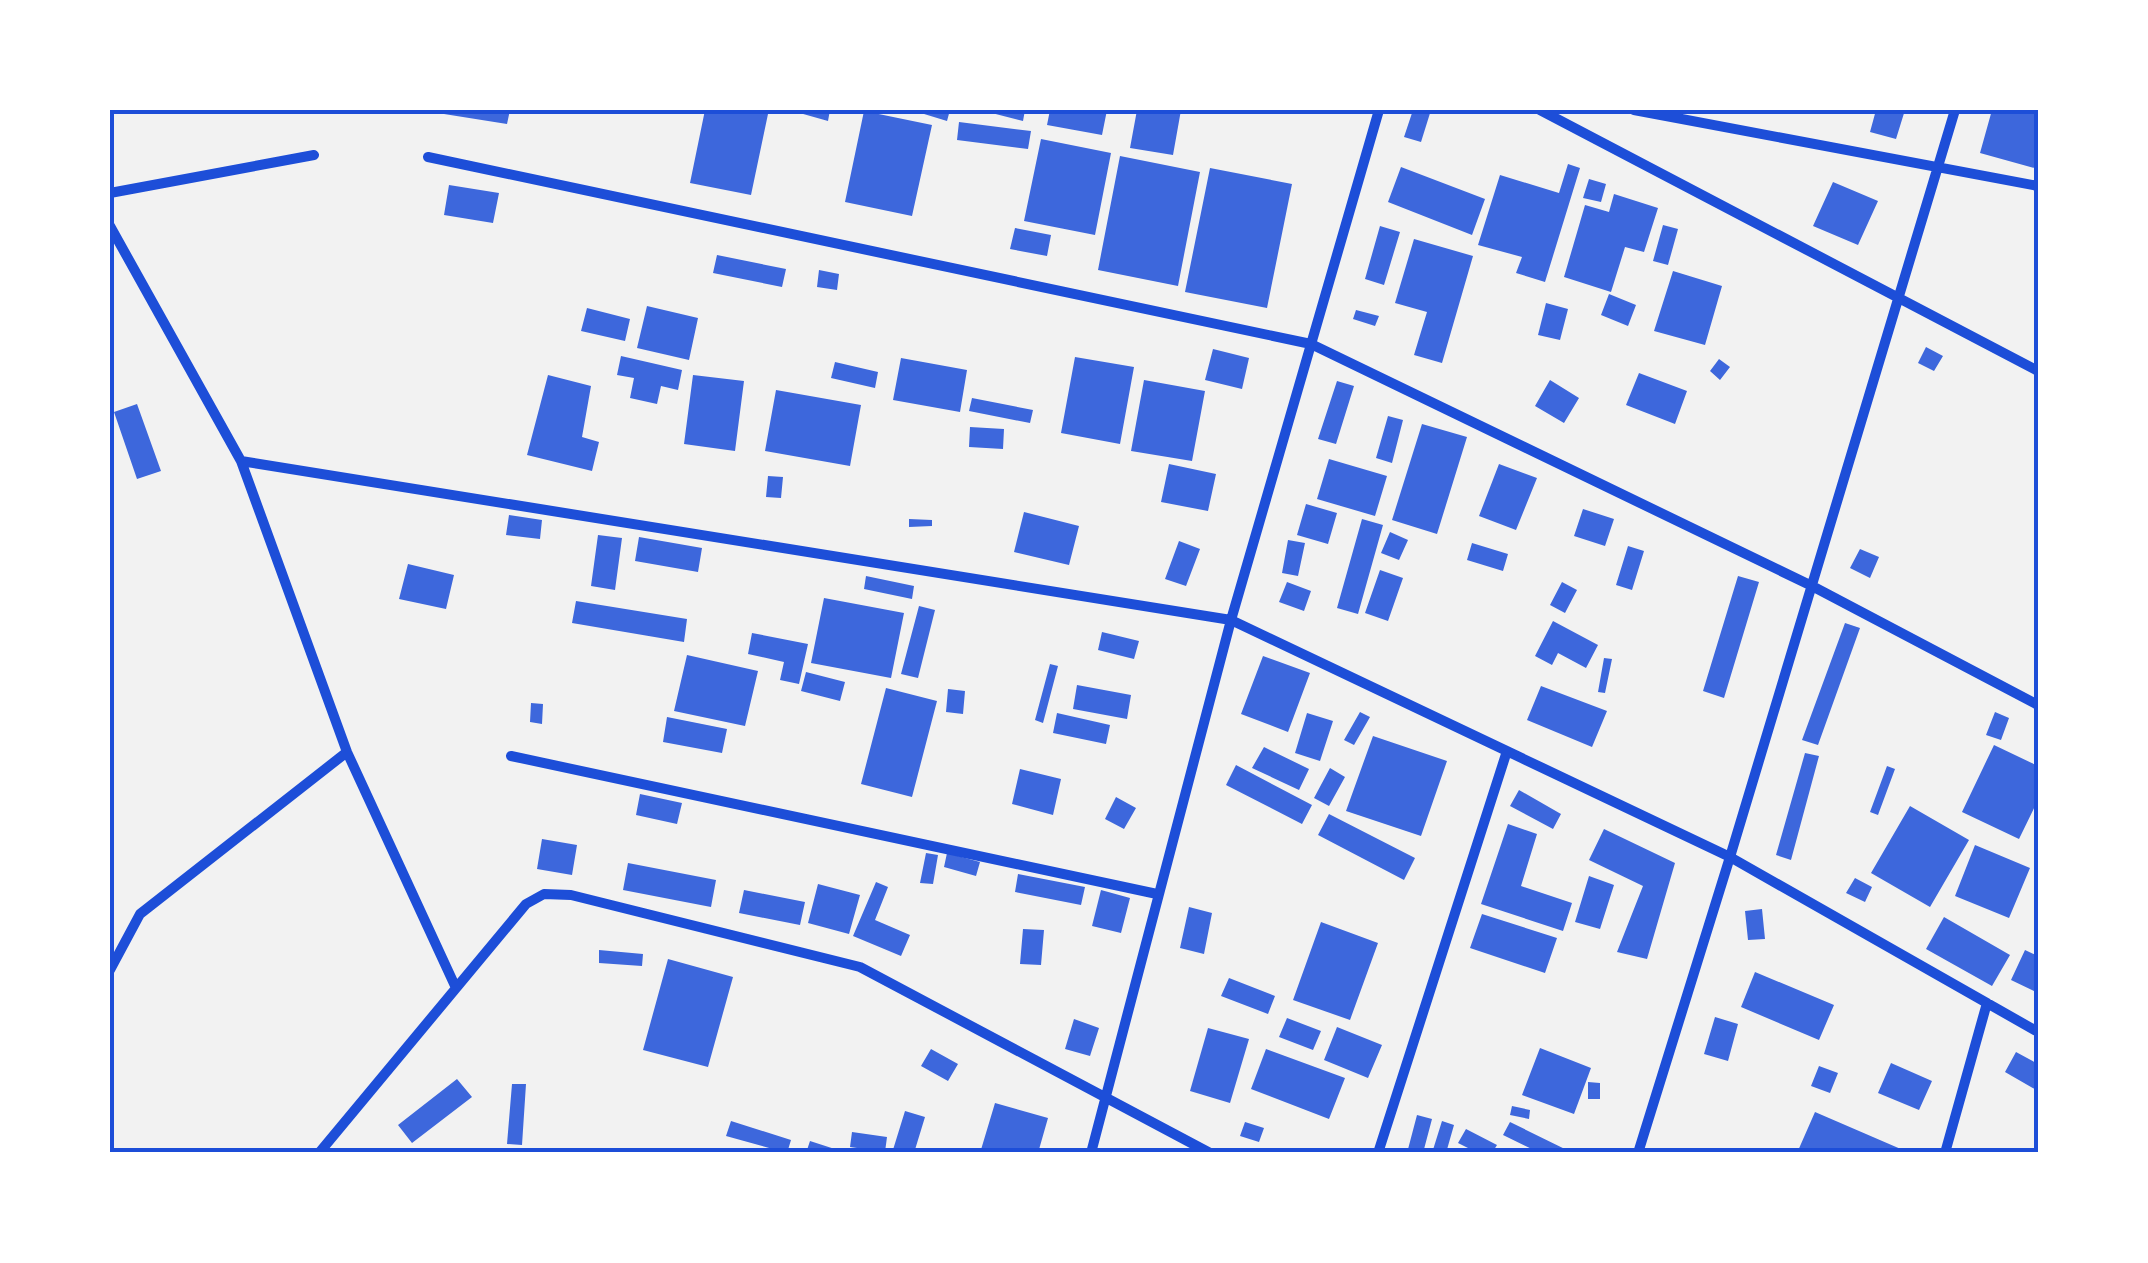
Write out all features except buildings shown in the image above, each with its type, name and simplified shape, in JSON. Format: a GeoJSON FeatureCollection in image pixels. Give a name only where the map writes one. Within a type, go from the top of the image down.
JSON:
{"type":"FeatureCollection","features":[{"type":"Feature","properties":{"kind":"street"},"geometry":{"type":"LineString","coordinates":[[1091,1153],[1231,620],[1379,110]]}},
{"type":"Feature","properties":{"kind":"street"},"geometry":{"type":"LineString","coordinates":[[1540,110],[2038,371]]}},
{"type":"Feature","properties":{"kind":"street"},"geometry":{"type":"LineString","coordinates":[[1634,110],[2038,186]]}},
{"type":"Feature","properties":{"kind":"street"},"geometry":{"type":"LineString","coordinates":[[1638,1153],[1955,110]]}},
{"type":"Feature","properties":{"kind":"street"},"geometry":{"type":"LineString","coordinates":[[110,193],[314,155]]}},
{"type":"Feature","properties":{"kind":"street"},"geometry":{"type":"LineString","coordinates":[[428,157],[1311,344],[1812,586],[2038,705]]}},
{"type":"Feature","properties":{"kind":"street"},"geometry":{"type":"LineString","coordinates":[[110,226],[241,460],[348,752],[456,988]]}},
{"type":"Feature","properties":{"kind":"street"},"geometry":{"type":"LineString","coordinates":[[241,460],[1231,620],[1730,857],[2038,1032]]}},
{"type":"Feature","properties":{"kind":"street"},"geometry":{"type":"LineString","coordinates":[[1378,1153],[1508,750]]}},
{"type":"Feature","properties":{"kind":"street"},"geometry":{"type":"LineString","coordinates":[[110,970],[140,914],[348,752]]}},
{"type":"Feature","properties":{"kind":"street"},"geometry":{"type":"LineString","coordinates":[[511,756],[1158,894]]}},
{"type":"Feature","properties":{"kind":"street"},"geometry":{"type":"LineString","coordinates":[[319,1153],[526,904],[544,894],[571,895],[860,967],[1210,1153]]}},
{"type":"Feature","properties":{"kind":"street"},"geometry":{"type":"LineString","coordinates":[[1945,1153],[1987,1004]]}}]}
